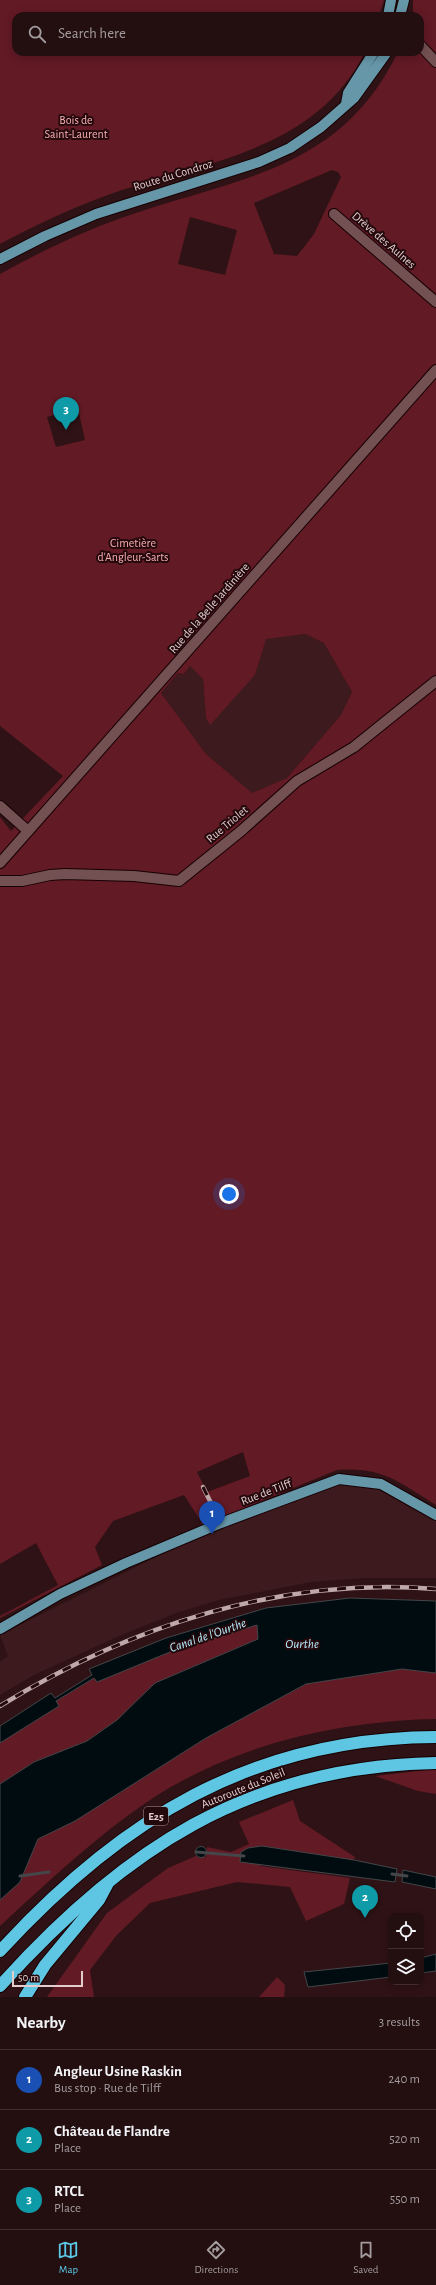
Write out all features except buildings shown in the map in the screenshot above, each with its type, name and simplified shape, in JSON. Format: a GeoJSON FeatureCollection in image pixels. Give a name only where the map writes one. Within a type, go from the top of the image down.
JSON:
{"type":"FeatureCollection","features":[{"type":"Feature","properties":{"kind":"highway","name":"Autoroute du Soleil"},"geometry":{"type":"LineString","coordinates":[[0,1951],[18,1932],[104,1853],[141,1826],[202,1791],[255,1768],[323,1748],[369,1741],[436,1737]]}},
{"type":"Feature","properties":{"kind":"highway","name":"Autoroute du Soleil"},"geometry":{"type":"LineString","coordinates":[[0,1986],[45,1937],[76,1908],[109,1881],[165,1840],[214,1813],[260,1794],[326,1774],[370,1766],[436,1763]]}},
{"type":"Feature","properties":{"kind":"highway"},"geometry":{"type":"LineString","coordinates":[[25,1997],[45,1965],[98,1900],[109,1881]]}},
{"type":"Feature","properties":{"kind":"highway"},"geometry":{"type":"LineString","coordinates":[[0,1944],[18,1932]]}},
{"type":"Feature","properties":{"kind":"main road"},"geometry":{"type":"LineString","coordinates":[[389,12],[392,0]]}},
{"type":"Feature","properties":{"kind":"main road"},"geometry":{"type":"LineString","coordinates":[[394,12],[396,0]]}},
{"type":"Feature","properties":{"kind":"main road"},"geometry":{"type":"LineString","coordinates":[[401,12],[404,0]]}},
{"type":"Feature","properties":{"kind":"main road","name":"Route du Condroz"},"geometry":{"type":"LineString","coordinates":[[346,104],[348,93],[371,56]]}},
{"type":"Feature","properties":{"kind":"main road","name":"Route du Condroz"},"geometry":{"type":"LineString","coordinates":[[0,259],[45,236],[96,214],[271,157],[309,136],[354,98],[384,56]]}},
{"type":"Feature","properties":{"kind":"main road","name":"Rue de Tilff"},"geometry":{"type":"LineString","coordinates":[[0,1629],[60,1594],[126,1563],[221,1523],[339,1479],[381,1484],[436,1515]]}},
{"type":"Feature","properties":{"kind":"street"},"geometry":{"type":"LineString","coordinates":[[424,49],[436,62]]}},
{"type":"Feature","properties":{"kind":"street","name":"Drève des Aulnes"},"geometry":{"type":"LineString","coordinates":[[334,214],[436,302]]}},
{"type":"Feature","properties":{"kind":"street","name":"Rue de la Belle Jardinière"},"geometry":{"type":"LineString","coordinates":[[0,863],[436,370]]}},
{"type":"Feature","properties":{"kind":"street","name":"Rue Triolet"},"geometry":{"type":"LineString","coordinates":[[0,881],[22,881],[50,875],[65,874],[134,876],[179,880],[241,831],[297,781],[354,747],[436,681]]}},
{"type":"Feature","properties":{"kind":"street"},"geometry":{"type":"LineString","coordinates":[[0,806],[28,831]]}},
{"type":"Feature","properties":{"kind":"shaded area"},"geometry":{"type":"Polygon","coordinates":[[[305,634],[324,643],[352,692],[342,715],[287,778],[252,794],[206,754],[161,693],[178,673],[184,674],[190,666],[203,679],[206,718],[255,675],[266,638],[305,634]]]}},
{"type":"Feature","properties":{"kind":"shaded area"},"geometry":{"type":"Polygon","coordinates":[[[339,1482],[381,1486],[436,1517],[436,1578],[363,1578],[311,1582],[219,1600],[176,1613],[119,1636],[34,1675],[0,1695],[0,1662],[8,1656],[0,1635],[196,1537],[339,1482]]]}},
{"type":"Feature","properties":{"kind":"green space","name":"Bois de Saint-Laurent"},"geometry":{"type":"Polygon","coordinates":[[[0,0],[384,0],[380,12],[12,12],[12,56],[362,56],[345,84],[320,110],[291,130],[260,146],[226,159],[122,190],[91,201],[45,221],[0,244],[0,0]]]}},
{"type":"Feature","properties":{"kind":"green space","name":"Cimetière d'Angleur-Sarts"},"geometry":{"type":"Polygon","coordinates":[[[413,0],[436,0],[436,1505],[390,1478],[367,1471],[353,1470],[337,1470],[198,1527],[202,1523],[184,1495],[113,1521],[95,1547],[102,1565],[0,1618],[0,1616],[58,1585],[36,1543],[0,1564],[0,817],[11,831],[63,776],[0,726],[0,274],[45,250],[92,229],[124,217],[244,179],[281,165],[315,147],[346,123],[374,92],[396,56],[424,56],[424,12],[413,12],[413,0]],[[332,170],[254,203],[274,254],[297,256],[314,234],[341,177],[338,172],[332,170]],[[190,217],[178,264],[225,275],[237,230],[190,217]],[[78,409],[55,412],[54,415],[47,417],[56,447],[85,440],[78,409]],[[305,634],[266,639],[255,675],[210,725],[206,718],[203,679],[190,666],[184,674],[178,673],[161,693],[206,754],[252,793],[287,778],[341,715],[352,692],[324,643],[305,634]],[[243,1452],[197,1472],[207,1492],[250,1476],[243,1452]]]}},
{"type":"Feature","properties":{"kind":"green space"},"geometry":{"type":"Polygon","coordinates":[[[257,1625],[258,1639],[155,1683],[117,1720],[87,1741],[34,1762],[0,1784],[0,1743],[59,1706],[56,1701],[94,1678],[97,1682],[170,1652],[257,1625]]]}},
{"type":"Feature","properties":{"kind":"green space"},"geometry":{"type":"Polygon","coordinates":[[[402,1669],[436,1673],[436,1719],[363,1725],[289,1739],[253,1750],[219,1763],[185,1779],[153,1798],[112,1827],[0,1926],[0,1900],[20,1882],[38,1839],[75,1821],[206,1738],[306,1684],[402,1669]]]}},
{"type":"Feature","properties":{"kind":"green space"},"geometry":{"type":"Polygon","coordinates":[[[436,1769],[436,1794],[418,1791],[375,1776],[436,1769]]]}},
{"type":"Feature","properties":{"kind":"green space"},"geometry":{"type":"Polygon","coordinates":[[[293,1800],[300,1821],[355,1857],[354,1860],[262,1846],[260,1866],[350,1878],[344,1904],[306,1921],[290,1887],[237,1882],[150,1903],[116,1936],[90,1970],[94,1997],[47,1997],[107,1913],[168,1868],[196,1856],[206,1857],[207,1847],[231,1852],[249,1844],[239,1822],[293,1800]]]}},
{"type":"Feature","properties":{"kind":"green space"},"geometry":{"type":"Polygon","coordinates":[[[277,1977],[285,1985],[284,1997],[259,1997],[277,1977]]]}},
{"type":"Feature","properties":{"kind":"water","name":"Ourthe"},"geometry":{"type":"Polygon","coordinates":[[[350,1598],[436,1601],[436,1673],[402,1669],[306,1684],[206,1738],[75,1821],[38,1839],[20,1882],[0,1900],[0,1784],[34,1762],[87,1741],[117,1720],[155,1683],[258,1639],[257,1625],[170,1652],[97,1682],[94,1678],[56,1701],[59,1706],[0,1743],[0,1726],[51,1693],[55,1698],[92,1675],[89,1669],[166,1638],[266,1608],[350,1598]]]}},
{"type":"Feature","properties":{"kind":"water"},"geometry":{"type":"Polygon","coordinates":[[[201,1846],[205,1848],[207,1852],[205,1856],[201,1858],[197,1856],[195,1852],[197,1848],[201,1846]]]}},
{"type":"Feature","properties":{"kind":"water"},"geometry":{"type":"Polygon","coordinates":[[[262,1846],[354,1860],[397,1869],[395,1882],[240,1862],[241,1852],[248,1848],[262,1846]]]}},
{"type":"Feature","properties":{"kind":"water"},"geometry":{"type":"Polygon","coordinates":[[[403,1870],[436,1877],[436,1889],[402,1882],[403,1870]]]}},
{"type":"Feature","properties":{"kind":"water"},"geometry":{"type":"Polygon","coordinates":[[[436,1954],[436,1971],[424,1973],[424,1957],[436,1954]]]}},
{"type":"Feature","properties":{"kind":"water"},"geometry":{"type":"Polygon","coordinates":[[[388,1963],[388,1977],[308,1987],[304,1972],[388,1963]]]}},
{"type":"Feature","properties":{"kind":"waterway"},"geometry":{"type":"LineString","coordinates":[[196,1852],[244,1856]]}},
{"type":"Feature","properties":{"kind":"waterway"},"geometry":{"type":"LineString","coordinates":[[20,1876],[49,1872]]}},
{"type":"Feature","properties":{"kind":"waterway"},"geometry":{"type":"LineString","coordinates":[[392,1874],[407,1876]]}},
{"type":"Feature","properties":{"kind":"railway"},"geometry":{"type":"LineString","coordinates":[[203,1487],[217,1515]]}},
{"type":"Feature","properties":{"kind":"railway"},"geometry":{"type":"LineString","coordinates":[[0,1706],[50,1677],[101,1652],[154,1630],[209,1613],[265,1599],[321,1591],[378,1587],[436,1589]]}},
{"type":"Feature","properties":{"kind":"place","name":"RTCL"},"geometry":{"type":"Point","coordinates":[66,430]}},
{"type":"Feature","properties":{"kind":"place","name":"Angleur Usine Raskin"},"geometry":{"type":"Point","coordinates":[212,1534]}},
{"type":"Feature","properties":{"kind":"place","name":"Château de Flandre"},"geometry":{"type":"Point","coordinates":[365,1918]}},
{"type":"Feature","properties":{"kind":"water label","name":"Canal de l'Ourthe"},"geometry":{"type":"Point","coordinates":[208,1636]}}]}
